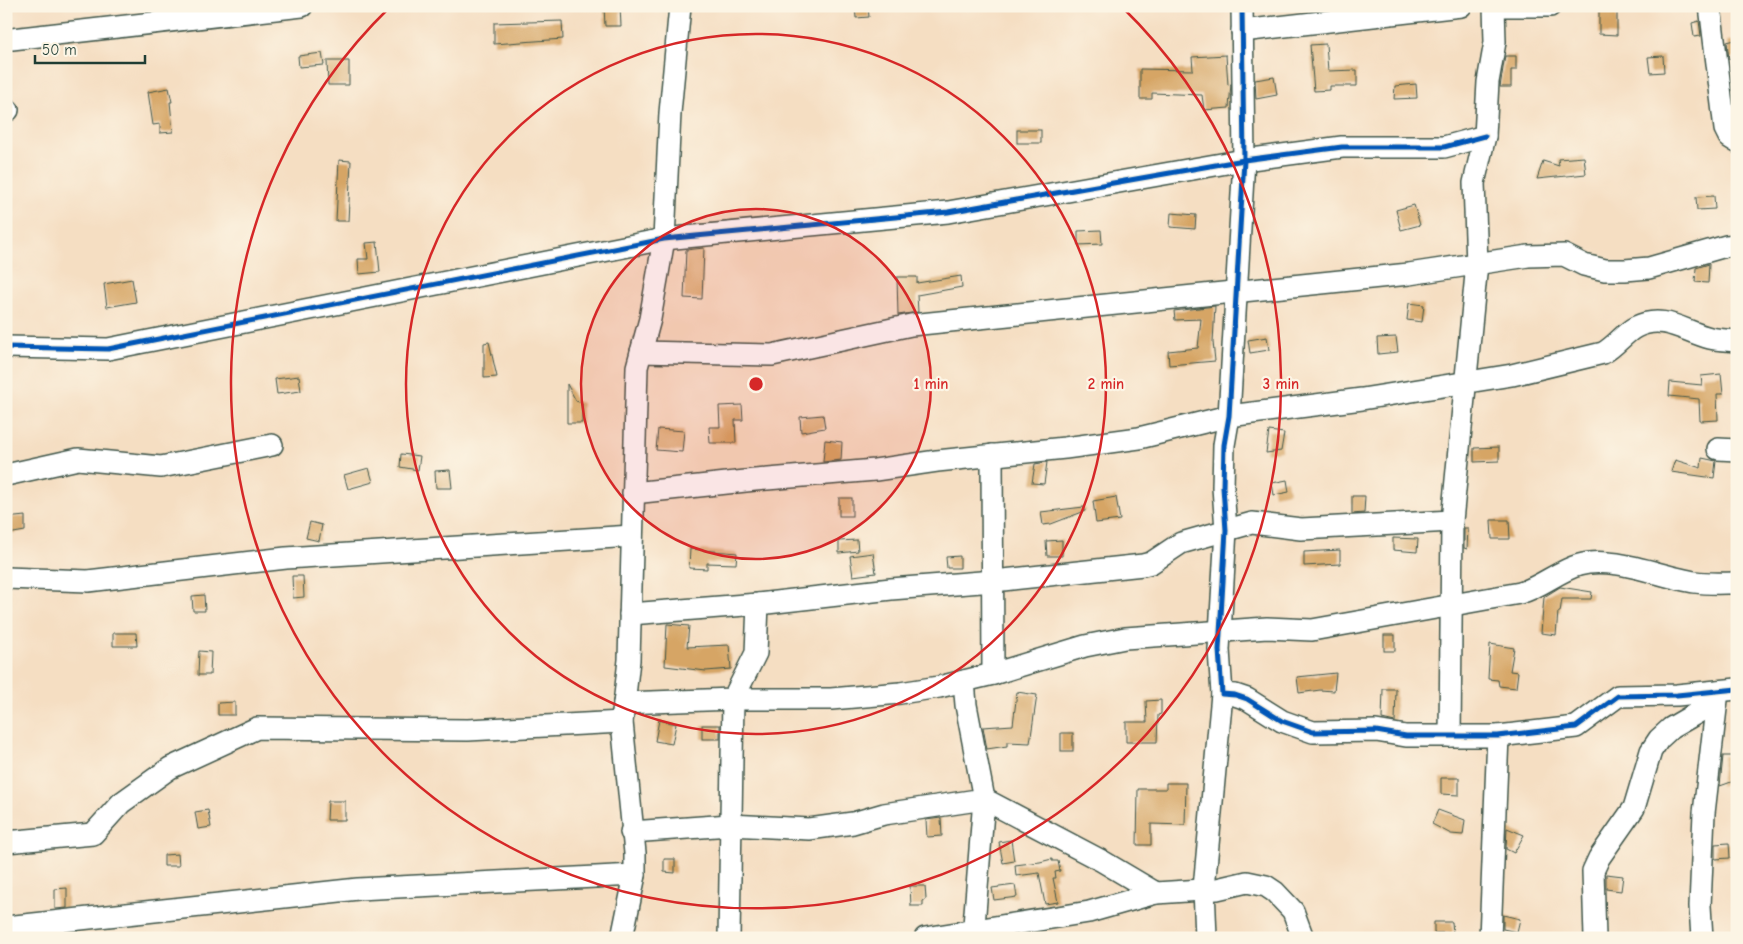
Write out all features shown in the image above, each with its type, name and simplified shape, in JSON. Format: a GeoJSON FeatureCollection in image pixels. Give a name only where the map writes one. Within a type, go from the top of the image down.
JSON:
{"type":"FeatureCollection","features":[{"type":"Feature","properties":{"kind":"street"},"geometry":{"type":"LineString","coordinates":[[12,39],[302,6]]}},
{"type":"Feature","properties":{"kind":"street"},"geometry":{"type":"LineString","coordinates":[[622,938],[635,875],[635,853],[623,712],[629,660],[637,367],[650,318],[664,240],[670,113],[680,6]]}},
{"type":"Feature","properties":{"kind":"street"},"geometry":{"type":"LineString","coordinates":[[1206,938],[1204,888],[1222,694],[1219,650],[1226,530],[1223,488],[1224,445],[1229,416],[1244,160],[1242,6]]}},
{"type":"Feature","properties":{"kind":"street"},"geometry":{"type":"LineString","coordinates":[[1242,31],[1461,6]]}},
{"type":"Feature","properties":{"kind":"street"},"geometry":{"type":"LineString","coordinates":[[1450,736],[1452,521],[1477,264],[1474,183],[1485,136],[1488,82],[1495,42],[1494,6]]}},
{"type":"Feature","properties":{"kind":"street"},"geometry":{"type":"LineString","coordinates":[[1504,6],[1550,6]]}},
{"type":"Feature","properties":{"kind":"street"},"geometry":{"type":"LineString","coordinates":[[1710,6],[1725,129],[1729,138],[1737,142]]}},
{"type":"Feature","properties":{"kind":"street"},"geometry":{"type":"LineString","coordinates":[[6,347],[108,349],[664,240],[948,212],[1244,160],[1342,147],[1444,147],[1485,136]]}},
{"type":"Feature","properties":{"kind":"street"},"geometry":{"type":"LineString","coordinates":[[641,352],[772,355],[912,325],[1409,274],[1552,254],[1564,256],[1584,265],[1605,270],[1649,268],[1726,246],[1737,245]]}},
{"type":"Feature","properties":{"kind":"street"},"geometry":{"type":"LineString","coordinates":[[633,493],[876,470],[1139,438],[1229,416],[1512,375],[1603,353],[1614,348],[1636,327],[1644,324],[1673,323],[1709,338],[1737,341]]}},
{"type":"Feature","properties":{"kind":"street"},"geometry":{"type":"LineString","coordinates":[[6,475],[78,459],[162,467],[272,445]]}},
{"type":"Feature","properties":{"kind":"street"},"geometry":{"type":"LineString","coordinates":[[992,455],[993,674]]}},
{"type":"Feature","properties":{"kind":"street"},"geometry":{"type":"LineString","coordinates":[[630,614],[758,604],[891,589],[994,581],[1151,563],[1181,543],[1252,523],[1301,529],[1452,521]]}},
{"type":"Feature","properties":{"kind":"street"},"geometry":{"type":"LineString","coordinates":[[6,578],[88,581],[286,558],[632,536]]}},
{"type":"Feature","properties":{"kind":"street"},"geometry":{"type":"LineString","coordinates":[[6,842],[93,834],[121,803],[170,768],[257,728],[468,730],[732,699],[831,699],[900,693],[993,674],[1084,646],[1125,638],[1266,628],[1312,630],[1452,603],[1520,593],[1531,590],[1579,565],[1600,563],[1627,566],[1695,582],[1737,583]]}},
{"type":"Feature","properties":{"kind":"street"},"geometry":{"type":"LineString","coordinates":[[729,938],[732,699],[756,653],[758,604]]}},
{"type":"Feature","properties":{"kind":"street"},"geometry":{"type":"LineString","coordinates":[[964,681],[966,704],[984,799],[974,934]]}},
{"type":"Feature","properties":{"kind":"street"},"geometry":{"type":"LineString","coordinates":[[1222,694],[1235,694],[1248,699],[1282,722],[1313,732],[1376,731],[1406,736],[1498,736],[1576,727],[1618,696],[1723,694]]}},
{"type":"Feature","properties":{"kind":"street"},"geometry":{"type":"LineString","coordinates":[[1595,938],[1593,871],[1599,858],[1634,808],[1651,751],[1659,739],[1671,728],[1723,694]]}},
{"type":"Feature","properties":{"kind":"street"},"geometry":{"type":"LineString","coordinates":[[1702,938],[1700,906],[1704,813],[1723,694]]}},
{"type":"Feature","properties":{"kind":"street"},"geometry":{"type":"LineString","coordinates":[[1490,938],[1498,736]]}},
{"type":"Feature","properties":{"kind":"street"},"geometry":{"type":"LineString","coordinates":[[632,832],[730,825],[809,829],[853,823],[884,814],[984,799],[1102,861],[1156,893]]}},
{"type":"Feature","properties":{"kind":"street"},"geometry":{"type":"LineString","coordinates":[[6,927],[358,889],[635,875]]}},
{"type":"Feature","properties":{"kind":"street"},"geometry":{"type":"LineString","coordinates":[[925,938],[974,934],[1089,912],[1156,893],[1204,888],[1216,889],[1247,882],[1266,886],[1275,892],[1293,911],[1303,938]]}},
{"type":"Feature","properties":{"kind":"building"},"geometry":{"type":"Polygon","coordinates":[[[604,6],[620,6],[621,26],[605,26],[604,6]]]}},
{"type":"Feature","properties":{"kind":"building"},"geometry":{"type":"Polygon","coordinates":[[[855,6],[868,6],[869,17],[856,18],[855,6]]]}},
{"type":"Feature","properties":{"kind":"building"},"geometry":{"type":"Polygon","coordinates":[[[1599,9],[1617,9],[1617,35],[1599,34],[1599,9]]]}},
{"type":"Feature","properties":{"kind":"building"},"geometry":{"type":"Polygon","coordinates":[[[562,21],[563,39],[494,44],[494,23],[562,21]]]}},
{"type":"Feature","properties":{"kind":"building"},"geometry":{"type":"Polygon","coordinates":[[[1699,21],[1701,36],[1694,37],[1692,23],[1699,21]]]}},
{"type":"Feature","properties":{"kind":"building"},"geometry":{"type":"Polygon","coordinates":[[[1735,40],[1737,57],[1729,59],[1727,42],[1735,40]]]}},
{"type":"Feature","properties":{"kind":"building"},"geometry":{"type":"Polygon","coordinates":[[[1326,44],[1328,71],[1357,70],[1357,86],[1330,86],[1330,90],[1314,91],[1310,45],[1326,44]]]}},
{"type":"Feature","properties":{"kind":"building"},"geometry":{"type":"Polygon","coordinates":[[[322,53],[324,65],[299,67],[298,56],[322,53]]]}},
{"type":"Feature","properties":{"kind":"building"},"geometry":{"type":"Polygon","coordinates":[[[1226,55],[1228,85],[1231,84],[1229,108],[1204,110],[1202,95],[1152,93],[1152,99],[1140,99],[1140,69],[1193,70],[1192,57],[1226,55]]]}},
{"type":"Feature","properties":{"kind":"building"},"geometry":{"type":"Polygon","coordinates":[[[1505,56],[1516,56],[1516,70],[1511,70],[1511,87],[1500,87],[1505,56]]]}},
{"type":"Feature","properties":{"kind":"building"},"geometry":{"type":"Polygon","coordinates":[[[1663,56],[1664,72],[1650,73],[1648,57],[1663,56]]]}},
{"type":"Feature","properties":{"kind":"building"},"geometry":{"type":"Polygon","coordinates":[[[327,61],[349,61],[349,85],[328,85],[327,61]]]}},
{"type":"Feature","properties":{"kind":"building"},"geometry":{"type":"Polygon","coordinates":[[[1274,77],[1277,95],[1256,99],[1255,80],[1274,77]]]}},
{"type":"Feature","properties":{"kind":"building"},"geometry":{"type":"Polygon","coordinates":[[[1416,84],[1417,98],[1394,99],[1395,86],[1416,84]]]}},
{"type":"Feature","properties":{"kind":"building"},"geometry":{"type":"Polygon","coordinates":[[[169,88],[172,102],[170,102],[173,132],[160,133],[160,124],[153,125],[148,92],[169,88]]]}},
{"type":"Feature","properties":{"kind":"building"},"geometry":{"type":"Polygon","coordinates":[[[1017,130],[1041,130],[1041,143],[1017,143],[1017,130]]]}},
{"type":"Feature","properties":{"kind":"building"},"geometry":{"type":"Polygon","coordinates":[[[1584,157],[1586,174],[1537,179],[1543,161],[1559,166],[1558,159],[1584,157]]]}},
{"type":"Feature","properties":{"kind":"building"},"geometry":{"type":"Polygon","coordinates":[[[339,160],[351,161],[348,221],[336,221],[339,160]]]}},
{"type":"Feature","properties":{"kind":"building"},"geometry":{"type":"Polygon","coordinates":[[[1714,196],[1715,209],[1697,210],[1696,197],[1714,196]]]}},
{"type":"Feature","properties":{"kind":"building"},"geometry":{"type":"Polygon","coordinates":[[[1414,205],[1420,225],[1401,230],[1396,210],[1414,205]]]}},
{"type":"Feature","properties":{"kind":"building"},"geometry":{"type":"Polygon","coordinates":[[[1171,213],[1196,215],[1195,229],[1170,227],[1171,213]]]}},
{"type":"Feature","properties":{"kind":"building"},"geometry":{"type":"Polygon","coordinates":[[[1101,230],[1102,244],[1078,245],[1078,231],[1101,230]]]}},
{"type":"Feature","properties":{"kind":"building"},"geometry":{"type":"Polygon","coordinates":[[[377,242],[380,272],[359,274],[358,259],[368,259],[366,243],[377,242]]]}},
{"type":"Feature","properties":{"kind":"building"},"geometry":{"type":"Polygon","coordinates":[[[704,248],[702,299],[684,298],[686,250],[704,248]]]}},
{"type":"Feature","properties":{"kind":"building"},"geometry":{"type":"Polygon","coordinates":[[[1709,264],[1708,283],[1695,282],[1696,268],[1709,264]]]}},
{"type":"Feature","properties":{"kind":"building"},"geometry":{"type":"Polygon","coordinates":[[[961,276],[962,287],[917,295],[918,312],[898,315],[897,277],[917,277],[917,283],[961,276]]]}},
{"type":"Feature","properties":{"kind":"building"},"geometry":{"type":"Polygon","coordinates":[[[132,279],[136,302],[107,307],[104,284],[132,279]]]}},
{"type":"Feature","properties":{"kind":"building"},"geometry":{"type":"Polygon","coordinates":[[[1409,303],[1424,305],[1422,322],[1407,320],[1409,303]]]}},
{"type":"Feature","properties":{"kind":"building"},"geometry":{"type":"Polygon","coordinates":[[[1215,306],[1213,342],[1215,361],[1169,365],[1168,351],[1198,348],[1201,319],[1175,320],[1174,311],[1215,306]]]}},
{"type":"Feature","properties":{"kind":"building"},"geometry":{"type":"Polygon","coordinates":[[[1267,337],[1269,350],[1250,353],[1248,340],[1267,337]]]}},
{"type":"Feature","properties":{"kind":"building"},"geometry":{"type":"Polygon","coordinates":[[[1396,337],[1398,352],[1378,354],[1377,338],[1396,337]]]}},
{"type":"Feature","properties":{"kind":"building"},"geometry":{"type":"Polygon","coordinates":[[[489,342],[497,377],[484,378],[484,343],[489,342]]]}},
{"type":"Feature","properties":{"kind":"building"},"geometry":{"type":"Polygon","coordinates":[[[1721,374],[1723,394],[1717,394],[1718,420],[1700,421],[1699,399],[1669,396],[1670,382],[1702,385],[1701,376],[1721,374]]]}},
{"type":"Feature","properties":{"kind":"building"},"geometry":{"type":"Polygon","coordinates":[[[299,376],[301,391],[277,394],[275,379],[299,376]]]}},
{"type":"Feature","properties":{"kind":"building"},"geometry":{"type":"Polygon","coordinates":[[[567,384],[576,401],[582,403],[582,423],[567,423],[567,384]]]}},
{"type":"Feature","properties":{"kind":"building"},"geometry":{"type":"Polygon","coordinates":[[[742,405],[743,420],[735,420],[736,443],[710,443],[709,427],[720,427],[719,406],[742,405]]]}},
{"type":"Feature","properties":{"kind":"building"},"geometry":{"type":"Polygon","coordinates":[[[823,415],[825,428],[801,432],[800,417],[823,415]]]}},
{"type":"Feature","properties":{"kind":"building"},"geometry":{"type":"Polygon","coordinates":[[[658,429],[684,431],[682,452],[656,450],[658,429]]]}},
{"type":"Feature","properties":{"kind":"building"},"geometry":{"type":"Polygon","coordinates":[[[1269,431],[1284,433],[1281,451],[1266,453],[1269,431]]]}},
{"type":"Feature","properties":{"kind":"building"},"geometry":{"type":"Polygon","coordinates":[[[825,440],[842,442],[841,460],[823,462],[825,440]]]}},
{"type":"Feature","properties":{"kind":"building"},"geometry":{"type":"Polygon","coordinates":[[[1499,447],[1499,461],[1474,462],[1474,448],[1499,447]]]}},
{"type":"Feature","properties":{"kind":"building"},"geometry":{"type":"Polygon","coordinates":[[[401,454],[420,456],[418,470],[400,467],[401,454]]]}},
{"type":"Feature","properties":{"kind":"building"},"geometry":{"type":"Polygon","coordinates":[[[1702,458],[1716,461],[1714,478],[1671,472],[1675,460],[1701,468],[1702,458]]]}},
{"type":"Feature","properties":{"kind":"building"},"geometry":{"type":"Polygon","coordinates":[[[1047,462],[1044,484],[1032,483],[1035,464],[1047,462]]]}},
{"type":"Feature","properties":{"kind":"building"},"geometry":{"type":"Polygon","coordinates":[[[369,468],[373,482],[348,489],[344,475],[369,468]]]}},
{"type":"Feature","properties":{"kind":"building"},"geometry":{"type":"Polygon","coordinates":[[[450,470],[452,488],[436,488],[435,471],[450,470]]]}},
{"type":"Feature","properties":{"kind":"building"},"geometry":{"type":"Polygon","coordinates":[[[1287,480],[1289,492],[1274,495],[1272,483],[1287,480]]]}},
{"type":"Feature","properties":{"kind":"building"},"geometry":{"type":"Polygon","coordinates":[[[1352,496],[1365,496],[1364,513],[1352,514],[1352,496]]]}},
{"type":"Feature","properties":{"kind":"building"},"geometry":{"type":"Polygon","coordinates":[[[1116,497],[1120,520],[1096,523],[1093,501],[1116,497]]]}},
{"type":"Feature","properties":{"kind":"building"},"geometry":{"type":"Polygon","coordinates":[[[839,498],[852,498],[852,516],[839,516],[839,498]]]}},
{"type":"Feature","properties":{"kind":"building"},"geometry":{"type":"Polygon","coordinates":[[[1084,507],[1085,511],[1051,524],[1043,525],[1041,512],[1084,507]]]}},
{"type":"Feature","properties":{"kind":"building"},"geometry":{"type":"Polygon","coordinates":[[[25,516],[25,531],[8,534],[6,518],[25,516]]]}},
{"type":"Feature","properties":{"kind":"building"},"geometry":{"type":"Polygon","coordinates":[[[1491,520],[1509,520],[1510,539],[1492,539],[1491,520]]]}},
{"type":"Feature","properties":{"kind":"building"},"geometry":{"type":"Polygon","coordinates":[[[310,522],[322,525],[319,541],[306,538],[310,522]]]}},
{"type":"Feature","properties":{"kind":"building"},"geometry":{"type":"Polygon","coordinates":[[[1464,528],[1468,528],[1467,549],[1464,548],[1464,528]]]}},
{"type":"Feature","properties":{"kind":"building"},"geometry":{"type":"Polygon","coordinates":[[[1393,538],[1418,539],[1417,552],[1393,550],[1393,538]]]}},
{"type":"Feature","properties":{"kind":"building"},"geometry":{"type":"Polygon","coordinates":[[[857,540],[858,551],[839,553],[839,541],[857,540]]]}},
{"type":"Feature","properties":{"kind":"building"},"geometry":{"type":"Polygon","coordinates":[[[1062,540],[1062,556],[1047,556],[1046,541],[1062,540]]]}},
{"type":"Feature","properties":{"kind":"building"},"geometry":{"type":"Polygon","coordinates":[[[690,549],[737,553],[736,564],[707,563],[707,569],[689,568],[690,549]]]}},
{"type":"Feature","properties":{"kind":"building"},"geometry":{"type":"Polygon","coordinates":[[[1340,550],[1340,564],[1304,566],[1304,552],[1340,550]]]}},
{"type":"Feature","properties":{"kind":"building"},"geometry":{"type":"Polygon","coordinates":[[[873,553],[876,573],[853,576],[850,556],[873,553]]]}},
{"type":"Feature","properties":{"kind":"building"},"geometry":{"type":"Polygon","coordinates":[[[960,556],[960,568],[947,568],[946,557],[960,556]]]}},
{"type":"Feature","properties":{"kind":"building"},"geometry":{"type":"Polygon","coordinates":[[[292,576],[303,576],[304,597],[293,598],[292,576]]]}},
{"type":"Feature","properties":{"kind":"building"},"geometry":{"type":"Polygon","coordinates":[[[1560,587],[1592,592],[1591,599],[1562,599],[1560,612],[1558,612],[1556,635],[1541,633],[1544,597],[1560,587]]]}},
{"type":"Feature","properties":{"kind":"building"},"geometry":{"type":"Polygon","coordinates":[[[204,595],[205,611],[193,611],[192,596],[204,595]]]}},
{"type":"Feature","properties":{"kind":"building"},"geometry":{"type":"Polygon","coordinates":[[[667,624],[689,626],[687,647],[729,645],[731,669],[706,671],[665,666],[667,624]]]}},
{"type":"Feature","properties":{"kind":"building"},"geometry":{"type":"Polygon","coordinates":[[[113,633],[136,633],[137,646],[113,646],[113,633]]]}},
{"type":"Feature","properties":{"kind":"building"},"geometry":{"type":"Polygon","coordinates":[[[1384,635],[1395,635],[1395,651],[1384,651],[1384,635]]]}},
{"type":"Feature","properties":{"kind":"building"},"geometry":{"type":"Polygon","coordinates":[[[1490,644],[1514,648],[1510,671],[1518,672],[1516,688],[1499,686],[1498,680],[1488,679],[1490,644]]]}},
{"type":"Feature","properties":{"kind":"building"},"geometry":{"type":"Polygon","coordinates":[[[199,651],[211,652],[210,675],[198,675],[199,651]]]}},
{"type":"Feature","properties":{"kind":"building"},"geometry":{"type":"Polygon","coordinates":[[[1336,673],[1334,691],[1320,690],[1299,693],[1297,677],[1336,673]]]}},
{"type":"Feature","properties":{"kind":"building"},"geometry":{"type":"Polygon","coordinates":[[[1383,689],[1396,689],[1395,722],[1382,719],[1383,689]]]}},
{"type":"Feature","properties":{"kind":"building"},"geometry":{"type":"Polygon","coordinates":[[[1017,692],[1037,695],[1030,743],[1007,742],[1007,746],[987,749],[983,727],[1013,725],[1017,692]]]}},
{"type":"Feature","properties":{"kind":"building"},"geometry":{"type":"Polygon","coordinates":[[[1161,700],[1161,714],[1158,715],[1157,742],[1126,742],[1126,722],[1147,722],[1146,701],[1161,700]]]}},
{"type":"Feature","properties":{"kind":"building"},"geometry":{"type":"Polygon","coordinates":[[[235,702],[235,715],[218,715],[218,703],[235,702]]]}},
{"type":"Feature","properties":{"kind":"building"},"geometry":{"type":"Polygon","coordinates":[[[659,720],[676,724],[672,744],[655,741],[659,720]]]}},
{"type":"Feature","properties":{"kind":"building"},"geometry":{"type":"Polygon","coordinates":[[[702,725],[720,725],[720,739],[702,739],[702,725]]]}},
{"type":"Feature","properties":{"kind":"building"},"geometry":{"type":"Polygon","coordinates":[[[1061,733],[1073,733],[1073,751],[1061,751],[1061,733]]]}},
{"type":"Feature","properties":{"kind":"building"},"geometry":{"type":"Polygon","coordinates":[[[1723,756],[1734,756],[1734,781],[1720,786],[1723,756]]]}},
{"type":"Feature","properties":{"kind":"building"},"geometry":{"type":"Polygon","coordinates":[[[1441,778],[1459,778],[1459,795],[1441,794],[1441,778]]]}},
{"type":"Feature","properties":{"kind":"building"},"geometry":{"type":"Polygon","coordinates":[[[1166,783],[1186,783],[1185,825],[1151,824],[1151,845],[1137,845],[1138,789],[1166,789],[1166,783]]]}},
{"type":"Feature","properties":{"kind":"building"},"geometry":{"type":"Polygon","coordinates":[[[328,801],[345,801],[345,820],[327,820],[328,801]]]}},
{"type":"Feature","properties":{"kind":"building"},"geometry":{"type":"Polygon","coordinates":[[[208,810],[211,827],[198,829],[195,812],[208,810]]]}},
{"type":"Feature","properties":{"kind":"building"},"geometry":{"type":"Polygon","coordinates":[[[1438,810],[1465,820],[1463,835],[1451,834],[1432,824],[1438,810]]]}},
{"type":"Feature","properties":{"kind":"building"},"geometry":{"type":"Polygon","coordinates":[[[941,818],[942,836],[927,837],[926,820],[941,818]]]}},
{"type":"Feature","properties":{"kind":"building"},"geometry":{"type":"Polygon","coordinates":[[[1507,828],[1524,835],[1514,853],[1506,849],[1507,828]]]}},
{"type":"Feature","properties":{"kind":"building"},"geometry":{"type":"Polygon","coordinates":[[[1011,840],[1014,861],[1003,863],[999,842],[1011,840]]]}},
{"type":"Feature","properties":{"kind":"building"},"geometry":{"type":"Polygon","coordinates":[[[1729,843],[1730,858],[1715,859],[1715,844],[1729,843]]]}},
{"type":"Feature","properties":{"kind":"building"},"geometry":{"type":"Polygon","coordinates":[[[178,854],[179,866],[164,866],[164,855],[178,854]]]}},
{"type":"Feature","properties":{"kind":"building"},"geometry":{"type":"Polygon","coordinates":[[[664,859],[675,859],[675,873],[664,872],[664,859]]]}},
{"type":"Feature","properties":{"kind":"building"},"geometry":{"type":"Polygon","coordinates":[[[1052,859],[1052,861],[1058,861],[1060,871],[1055,872],[1056,878],[1053,878],[1058,902],[1045,904],[1039,873],[1016,876],[1015,865],[1052,859]]]}},
{"type":"Feature","properties":{"kind":"building"},"geometry":{"type":"Polygon","coordinates":[[[1606,874],[1623,876],[1621,891],[1606,889],[1606,874]]]}},
{"type":"Feature","properties":{"kind":"building"},"geometry":{"type":"Polygon","coordinates":[[[1015,885],[1017,897],[994,900],[992,888],[1015,885]]]}},
{"type":"Feature","properties":{"kind":"building"},"geometry":{"type":"Polygon","coordinates":[[[910,886],[925,886],[926,899],[923,901],[923,906],[911,906],[910,886]]]}},
{"type":"Feature","properties":{"kind":"building"},"geometry":{"type":"Polygon","coordinates":[[[67,888],[67,908],[55,909],[55,889],[67,888]]]}},
{"type":"Feature","properties":{"kind":"building"},"geometry":{"type":"Polygon","coordinates":[[[1503,915],[1520,919],[1517,932],[1503,929],[1503,915]]]}},
{"type":"Feature","properties":{"kind":"building"},"geometry":{"type":"Polygon","coordinates":[[[1434,922],[1452,922],[1453,933],[1434,933],[1434,922]]]}},
{"type":"Feature","properties":{"kind":"cycle path"},"geometry":{"type":"LineString","coordinates":[[1242,6],[1244,160],[1229,416],[1224,445],[1223,487],[1226,530],[1219,650],[1222,694],[1235,695],[1247,699],[1282,721],[1313,732],[1376,731],[1406,736],[1498,736],[1576,727],[1618,696],[1677,695],[1737,689]]}},
{"type":"Feature","properties":{"kind":"cycle path"},"geometry":{"type":"LineString","coordinates":[[6,347],[108,349],[664,239],[948,212],[1244,160],[1342,147],[1444,147],[1485,136]]}}]}
